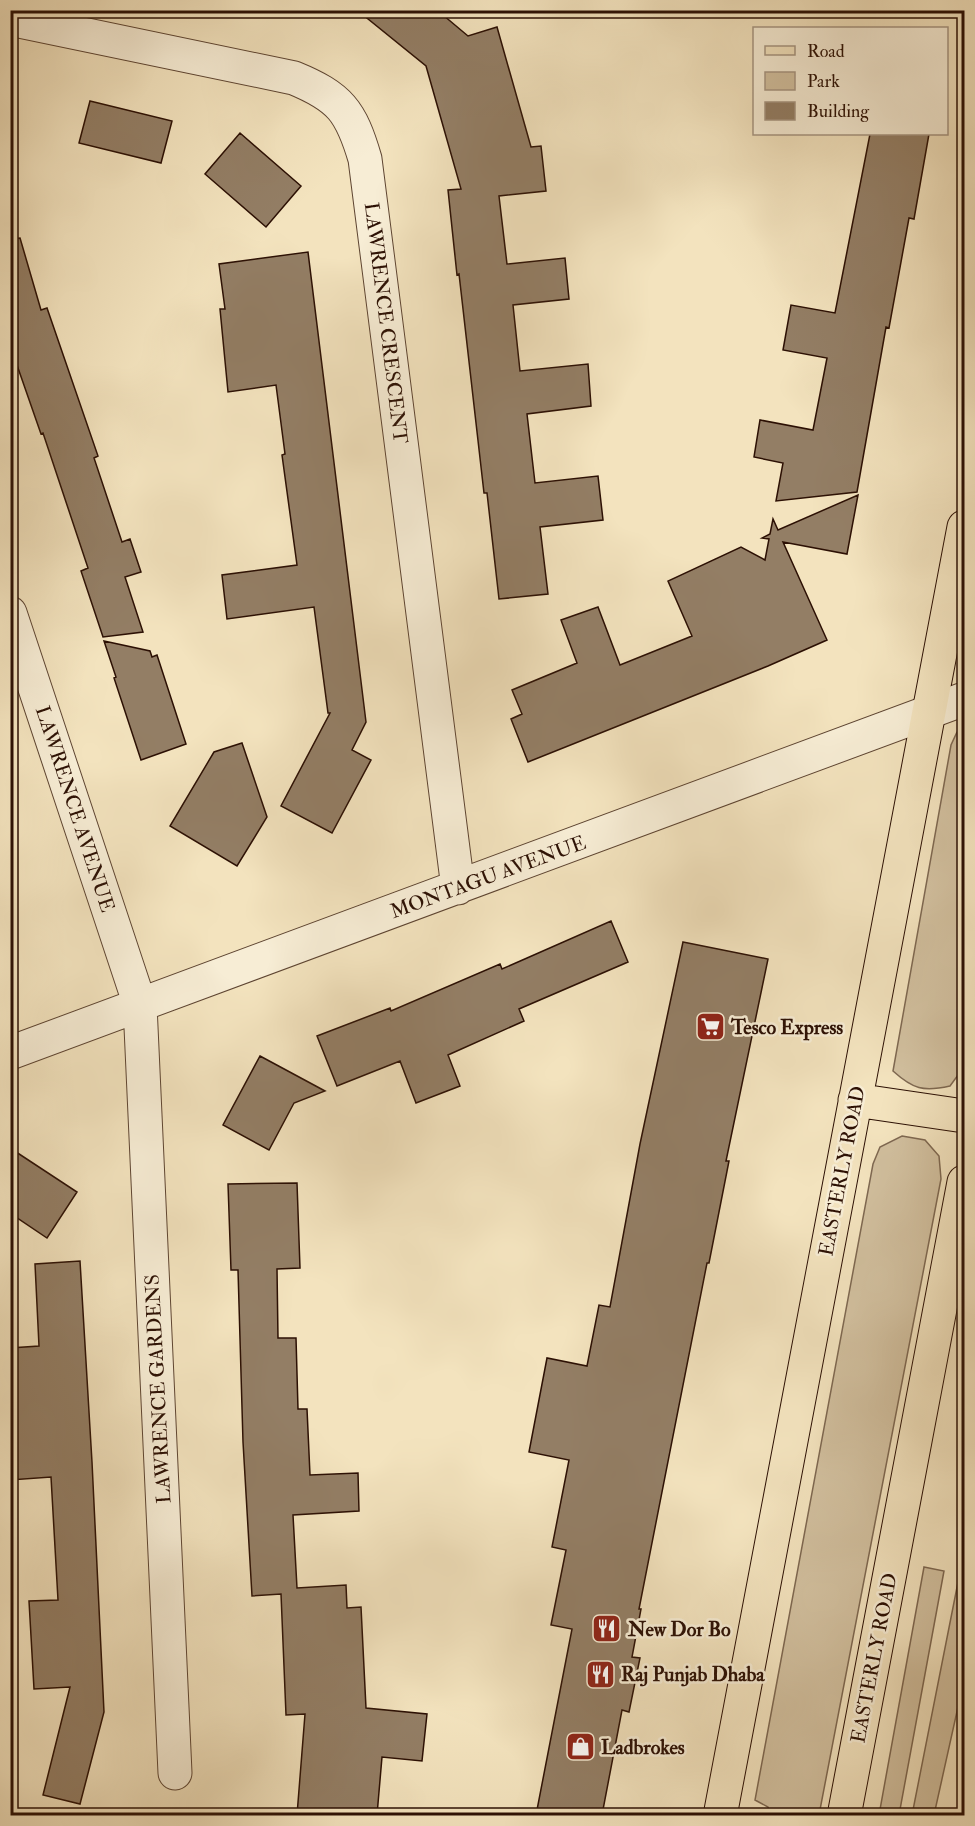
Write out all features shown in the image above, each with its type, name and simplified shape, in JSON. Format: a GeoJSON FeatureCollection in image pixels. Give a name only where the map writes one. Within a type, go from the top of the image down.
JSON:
{"type":"FeatureCollection","features":[{"type":"Feature","properties":{"kind":"main road","name":"EASTERLY ROAD"},"geometry":{"type":"LineString","coordinates":[[720,1815],[964,528]]}},
{"type":"Feature","properties":{"kind":"main road"},"geometry":{"type":"LineString","coordinates":[[855,1100],[964,1116]]}},
{"type":"Feature","properties":{"kind":"main road","name":"EASTERLY ROAD"},"geometry":{"type":"LineString","coordinates":[[844,1815],[964,1182]]}},
{"type":"Feature","properties":{"kind":"street","name":"LAWRENCE CRESCENT"},"geometry":{"type":"LineString","coordinates":[[10,19],[294,78],[320,89],[335,101],[342,107],[357,131],[365,159],[458,888]]}},
{"type":"Feature","properties":{"kind":"street","name":"LAWRENCE AVENUE"},"geometry":{"type":"LineString","coordinates":[[10,613],[140,1005]]}},
{"type":"Feature","properties":{"kind":"street","name":"MONTAGU AVENUE"},"geometry":{"type":"LineString","coordinates":[[10,1053],[964,699]]}},
{"type":"Feature","properties":{"kind":"street","name":"LAWRENCE GARDENS"},"geometry":{"type":"LineString","coordinates":[[140,1005],[175,1773]]}},
{"type":"Feature","properties":{"kind":"green space"},"geometry":{"type":"Polygon","coordinates":[[[964,729],[964,1052],[961,1071],[950,1086],[925,1089],[907,1082],[893,1071],[951,745],[957,732],[964,729]]]}},
{"type":"Feature","properties":{"kind":"green space"},"geometry":{"type":"Polygon","coordinates":[[[902,1136],[925,1140],[939,1156],[941,1179],[819,1815],[770,1815],[768,1807],[755,1800],[873,1164],[880,1147],[902,1136]]]}},
{"type":"Feature","properties":{"kind":"green space"},"geometry":{"type":"Polygon","coordinates":[[[924,1567],[944,1571],[899,1815],[879,1815],[924,1567]]]}},
{"type":"Feature","properties":{"kind":"green space"},"geometry":{"type":"Polygon","coordinates":[[[960,1572],[964,1573],[964,1680],[934,1815],[912,1815],[960,1572]]]}},
{"type":"Feature","properties":{"kind":"building"},"geometry":{"type":"Polygon","coordinates":[[[357,10],[437,10],[468,36],[497,27],[531,147],[541,146],[546,191],[499,196],[507,264],[565,258],[569,299],[513,305],[520,371],[588,364],[591,406],[527,414],[535,483],[598,476],[603,520],[540,527],[548,594],[499,599],[448,190],[461,189],[426,66],[357,10]]]}},
{"type":"Feature","properties":{"kind":"building"},"geometry":{"type":"Polygon","coordinates":[[[90,101],[172,121],[161,163],[79,143],[90,101]]]}},
{"type":"Feature","properties":{"kind":"building"},"geometry":{"type":"Polygon","coordinates":[[[240,133],[301,186],[266,227],[205,174],[240,133]]]}},
{"type":"Feature","properties":{"kind":"building"},"geometry":{"type":"Polygon","coordinates":[[[870,135],[929,135],[914,219],[909,218],[889,328],[886,327],[857,492],[776,501],[783,463],[754,457],[760,420],[813,430],[827,358],[783,350],[791,305],[835,313],[870,135]]]}},
{"type":"Feature","properties":{"kind":"building"},"geometry":{"type":"Polygon","coordinates":[[[20,238],[41,310],[47,308],[98,456],[94,458],[122,542],[130,539],[141,572],[125,577],[143,632],[103,637],[81,571],[88,568],[43,433],[41,434],[10,345],[10,239],[20,238]]]}},
{"type":"Feature","properties":{"kind":"building"},"geometry":{"type":"Polygon","coordinates":[[[308,252],[366,722],[352,750],[371,760],[332,833],[281,806],[330,713],[328,713],[314,607],[227,619],[222,575],[297,565],[282,455],[285,454],[276,385],[228,392],[220,309],[225,309],[219,264],[308,252]]]}},
{"type":"Feature","properties":{"kind":"building"},"geometry":{"type":"Polygon","coordinates":[[[858,495],[847,554],[783,542],[827,640],[528,762],[511,719],[522,714],[512,690],[577,663],[561,620],[598,607],[620,665],[692,636],[668,581],[741,547],[765,560],[769,539],[762,538],[770,534],[773,519],[778,530],[858,495]]]}},
{"type":"Feature","properties":{"kind":"building"},"geometry":{"type":"Polygon","coordinates":[[[104,641],[150,651],[152,657],[157,655],[186,744],[141,760],[104,641]]]}},
{"type":"Feature","properties":{"kind":"building"},"geometry":{"type":"Polygon","coordinates":[[[242,743],[267,817],[237,866],[170,826],[214,752],[242,743]]]}},
{"type":"Feature","properties":{"kind":"building"},"geometry":{"type":"Polygon","coordinates":[[[611,921],[628,962],[519,1009],[524,1021],[448,1055],[460,1086],[416,1103],[400,1061],[337,1086],[317,1036],[390,1008],[391,1011],[500,964],[502,969],[611,921]]]}},
{"type":"Feature","properties":{"kind":"building"},"geometry":{"type":"Polygon","coordinates":[[[683,942],[768,959],[726,1161],[729,1161],[639,1609],[641,1609],[632,1657],[640,1658],[629,1712],[622,1710],[602,1815],[536,1815],[572,1629],[551,1625],[566,1550],[552,1547],[569,1460],[529,1452],[547,1358],[587,1366],[599,1305],[610,1307],[640,1144],[683,942]]]}},
{"type":"Feature","properties":{"kind":"building"},"geometry":{"type":"Polygon","coordinates":[[[260,1056],[325,1091],[294,1103],[269,1150],[223,1125],[260,1056]]]}},
{"type":"Feature","properties":{"kind":"building"},"geometry":{"type":"Polygon","coordinates":[[[10,1148],[77,1192],[47,1238],[10,1213],[10,1148]]]}},
{"type":"Feature","properties":{"kind":"building"},"geometry":{"type":"Polygon","coordinates":[[[297,1183],[300,1268],[277,1269],[278,1338],[296,1338],[298,1409],[307,1409],[310,1475],[358,1473],[359,1511],[293,1515],[297,1588],[346,1585],[347,1608],[361,1607],[366,1708],[427,1714],[422,1761],[382,1757],[377,1815],[297,1815],[305,1714],[286,1715],[281,1594],[252,1596],[243,1442],[238,1270],[231,1270],[228,1184],[297,1183]]]}},
{"type":"Feature","properties":{"kind":"building"},"geometry":{"type":"Polygon","coordinates":[[[80,1261],[104,1712],[80,1804],[43,1795],[70,1687],[34,1689],[29,1601],[58,1600],[51,1477],[10,1480],[10,1348],[39,1346],[35,1264],[80,1261]]]}},
{"type":"Feature","properties":{"kind":"place","name":"Tesco Express"},"geometry":{"type":"Point","coordinates":[710,1027]}},
{"type":"Feature","properties":{"kind":"place","name":"New Dor Bo"},"geometry":{"type":"Point","coordinates":[607,1629]}},
{"type":"Feature","properties":{"kind":"place","name":"Raj Punjab Dhaba"},"geometry":{"type":"Point","coordinates":[600,1674]}},
{"type":"Feature","properties":{"kind":"place","name":"Ladbrokes"},"geometry":{"type":"Point","coordinates":[580,1747]}}]}
